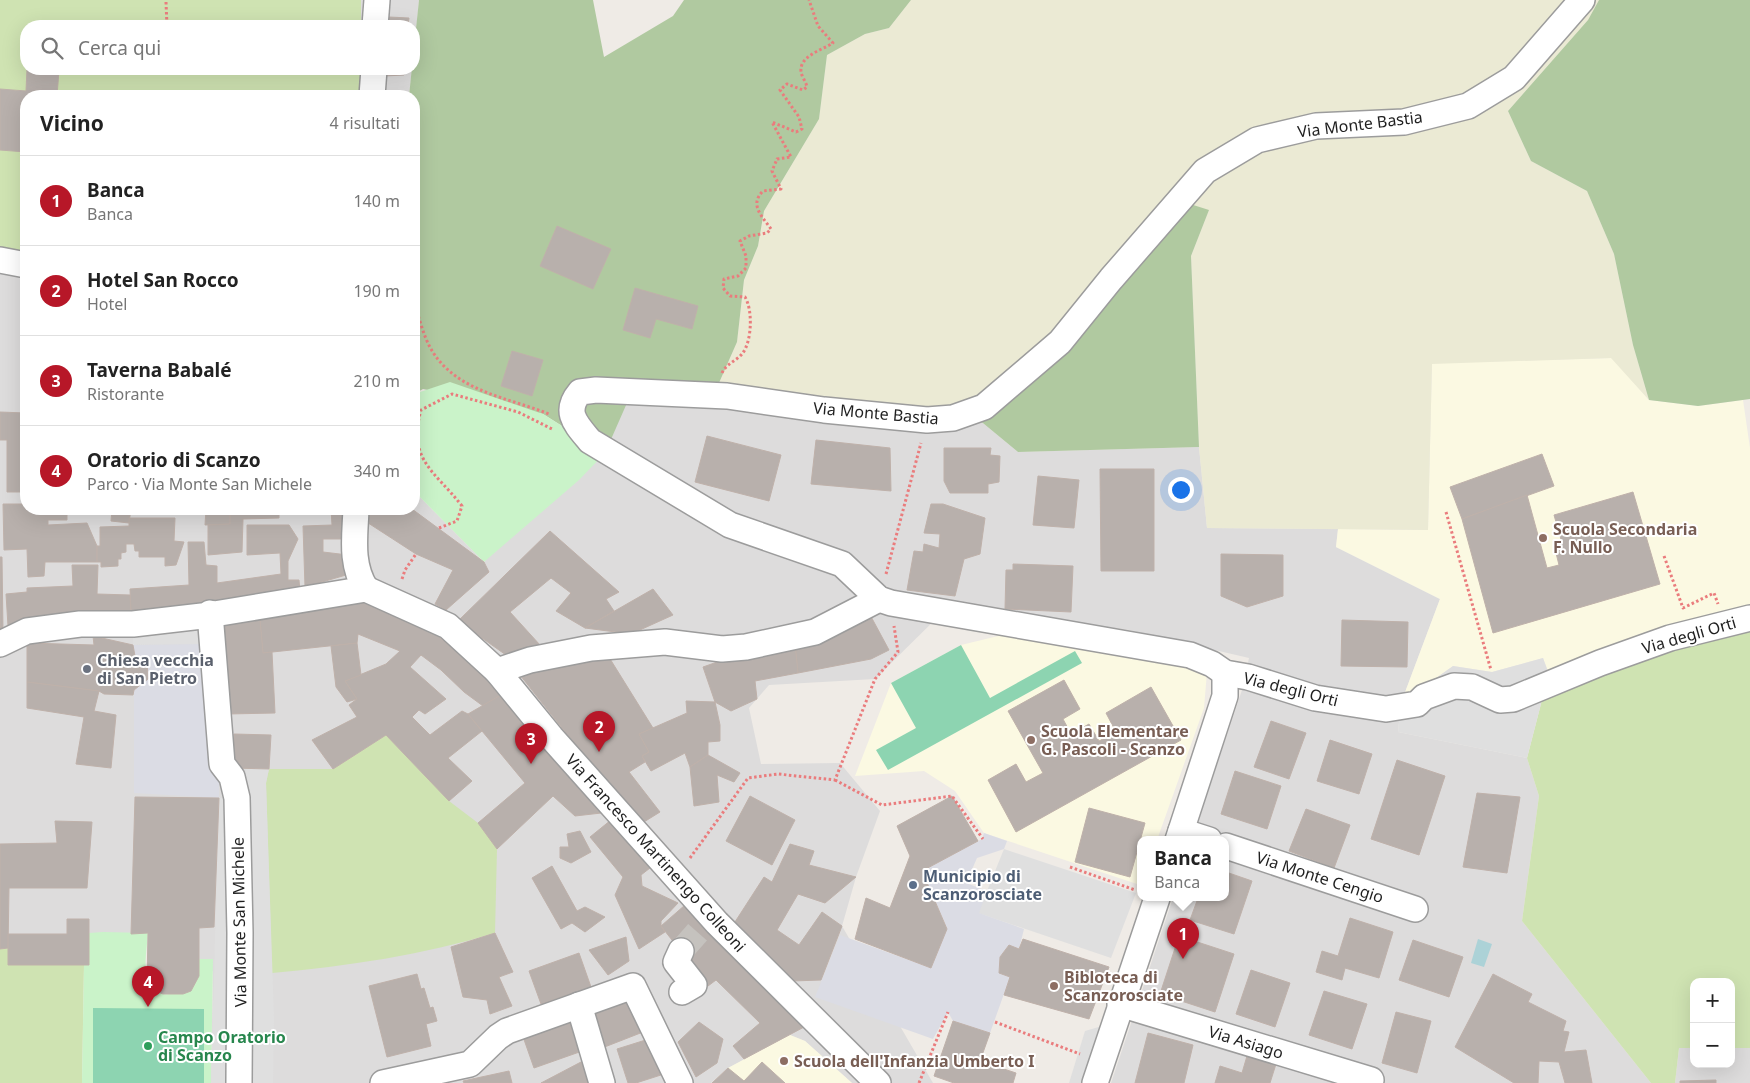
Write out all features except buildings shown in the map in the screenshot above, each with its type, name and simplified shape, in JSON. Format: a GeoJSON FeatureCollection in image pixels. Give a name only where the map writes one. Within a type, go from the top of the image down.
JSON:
{"type":"FeatureCollection","features":[{"type":"Feature","properties":{"kind":"street"},"geometry":{"type":"LineString","coordinates":[[375,20],[377,0]]}},
{"type":"Feature","properties":{"kind":"street","name":"Via Monte Bastia"},"geometry":{"type":"LineString","coordinates":[[565,425],[571,412],[572,401],[580,392],[596,390],[727,396],[824,410],[927,420],[953,418],[984,407],[1060,342],[1111,279],[1205,172],[1257,140],[1316,126],[1404,122],[1468,106],[1514,78],[1582,0]]}},
{"type":"Feature","properties":{"kind":"street"},"geometry":{"type":"LineString","coordinates":[[372,90],[374,75]]}},
{"type":"Feature","properties":{"kind":"street"},"geometry":{"type":"LineString","coordinates":[[0,260],[20,264]]}},
{"type":"Feature","properties":{"kind":"street"},"geometry":{"type":"LineString","coordinates":[[497,671],[530,660],[591,648],[665,642],[722,649],[746,647],[815,632],[885,601],[842,564],[722,520],[565,425]]}},
{"type":"Feature","properties":{"kind":"street"},"geometry":{"type":"LineString","coordinates":[[0,644],[27,631],[80,624],[133,624],[202,616],[210,613],[366,588],[359,579],[354,558],[356,515]]}},
{"type":"Feature","properties":{"kind":"street","name":"Via Francesco Martinengo Colleoni"},"geometry":{"type":"LineString","coordinates":[[366,588],[448,626],[497,671],[675,878],[710,924],[791,995],[878,1083]]}},
{"type":"Feature","properties":{"kind":"street","name":"Via degli Orti"},"geometry":{"type":"LineString","coordinates":[[885,601],[1190,655],[1212,664],[1225,673],[1248,677],[1315,698],[1386,709],[1416,704],[1424,697],[1454,686],[1472,687],[1500,700],[1513,699],[1600,663],[1670,638],[1750,618]]}},
{"type":"Feature","properties":{"kind":"street","name":"Via Monte San Michele"},"geometry":{"type":"LineString","coordinates":[[210,613],[222,764],[232,778],[237,798],[240,933],[238,1083]]}},
{"type":"Feature","properties":{"kind":"street"},"geometry":{"type":"LineString","coordinates":[[1179,836],[1225,696],[1225,673]]}},
{"type":"Feature","properties":{"kind":"street","name":"Via Monte Cengio"},"geometry":{"type":"LineString","coordinates":[[1229,847],[1415,909]]}},
{"type":"Feature","properties":{"kind":"street"},"geometry":{"type":"LineString","coordinates":[[1098,1072],[1156,901]]}},
{"type":"Feature","properties":{"kind":"street"},"geometry":{"type":"LineString","coordinates":[[681,951],[676,962],[694,985],[682,992]]}},
{"type":"Feature","properties":{"kind":"street"},"geometry":{"type":"LineString","coordinates":[[383,1083],[470,1064],[498,1037],[508,1031],[633,986],[680,1083]]}},
{"type":"Feature","properties":{"kind":"street","name":"Via Asiago"},"geometry":{"type":"LineString","coordinates":[[1120,1004],[1371,1080]]}},
{"type":"Feature","properties":{"kind":"street"},"geometry":{"type":"LineString","coordinates":[[579,1005],[602,1083]]}},
{"type":"Feature","properties":{"kind":"path"},"geometry":{"type":"LineString","coordinates":[[727,396],[721,374],[724,369],[743,354],[748,343],[750,314],[745,297],[730,296],[723,288],[724,279],[738,276],[746,268],[746,256],[740,241],[749,236],[768,233],[771,229],[757,209],[757,202],[763,191],[781,189],[772,172],[774,164],[778,159],[791,157],[772,122],[796,132],[802,129],[799,117],[780,90],[787,84],[803,90],[807,87],[801,70],[804,61],[809,56],[833,43],[818,26],[809,0]]}},
{"type":"Feature","properties":{"kind":"path"},"geometry":{"type":"LineString","coordinates":[[166,2],[167,20]]}},
{"type":"Feature","properties":{"kind":"path"},"geometry":{"type":"LineString","coordinates":[[420,319],[430,348],[450,374],[472,388],[555,416],[565,425]]}},
{"type":"Feature","properties":{"kind":"path"},"geometry":{"type":"LineString","coordinates":[[420,413],[421,410],[452,394],[565,425]]}},
{"type":"Feature","properties":{"kind":"path"},"geometry":{"type":"LineString","coordinates":[[835,780],[875,680],[898,652],[885,601],[927,420]]}},
{"type":"Feature","properties":{"kind":"path"},"geometry":{"type":"LineString","coordinates":[[420,453],[433,476],[462,506],[457,521],[439,528]]}},
{"type":"Feature","properties":{"kind":"path"},"geometry":{"type":"LineString","coordinates":[[1446,512],[1500,700]]}},
{"type":"Feature","properties":{"kind":"path"},"geometry":{"type":"LineString","coordinates":[[392,600],[404,570],[416,554]]}},
{"type":"Feature","properties":{"kind":"path"},"geometry":{"type":"LineString","coordinates":[[1664,556],[1683,608],[1714,593],[1718,604],[1727,603]]}},
{"type":"Feature","properties":{"kind":"path"},"geometry":{"type":"LineString","coordinates":[[675,878],[748,778],[778,774],[835,780],[882,804],[952,796],[982,839]]}},
{"type":"Feature","properties":{"kind":"path"},"geometry":{"type":"LineString","coordinates":[[1070,867],[1137,891]]}},
{"type":"Feature","properties":{"kind":"path"},"geometry":{"type":"LineString","coordinates":[[972,872],[992,879]]}},
{"type":"Feature","properties":{"kind":"path"},"geometry":{"type":"LineString","coordinates":[[919,1083],[948,1012]]}},
{"type":"Feature","properties":{"kind":"path"},"geometry":{"type":"LineString","coordinates":[[995,1022],[1098,1072]]}},
{"type":"Feature","properties":{"kind":"shaded area"},"geometry":{"type":"Polygon","coordinates":[[[361,0],[419,0],[417,20],[361,20],[361,0]]]}},
{"type":"Feature","properties":{"kind":"shaded area"},"geometry":{"type":"Polygon","coordinates":[[[362,75],[411,75],[410,90],[362,90],[362,75]]]}},
{"type":"Feature","properties":{"kind":"shaded area"},"geometry":{"type":"Polygon","coordinates":[[[0,253],[20,256],[20,515],[420,515],[420,497],[484,562],[634,387],[972,414],[1018,452],[1199,447],[1207,528],[1338,529],[1336,547],[1440,599],[1401,703],[1398,732],[1527,758],[1539,796],[1522,921],[1651,1083],[1111,1083],[1172,901],[1229,901],[1229,836],[1193,836],[1243,687],[1249,658],[1129,630],[950,605],[875,679],[769,685],[749,708],[761,764],[840,763],[880,811],[856,877],[842,926],[933,1083],[852,1083],[805,1041],[790,1035],[728,1068],[711,1083],[211,1083],[213,971],[199,976],[191,991],[163,994],[153,990],[147,983],[148,933],[131,934],[89,965],[8,965],[0,949],[0,253]]]}},
{"type":"Feature","properties":{"kind":"shaded area","name":"Scuola Secondaria F. Nullo"},"geometry":{"type":"Polygon","coordinates":[[[1612,358],[1649,400],[1698,406],[1743,400],[1750,448],[1750,615],[1550,677],[1543,658],[1492,672],[1453,666],[1401,703],[1440,599],[1336,547],[1338,529],[1428,530],[1432,363],[1612,358]]]}},
{"type":"Feature","properties":{"kind":"shaded area"},"geometry":{"type":"Polygon","coordinates":[[[202,616],[207,644],[133,645],[133,624],[202,616]]]}},
{"type":"Feature","properties":{"kind":"shaded area","name":"Scuola Elementare G. Pascoli - Scanzo"},"geometry":{"type":"Polygon","coordinates":[[[1019,631],[1133,647],[1207,672],[1204,708],[1158,836],[1137,836],[1137,884],[984,833],[955,791],[924,771],[855,776],[891,683],[961,645],[1019,631]]]}},
{"type":"Feature","properties":{"kind":"shaded area"},"geometry":{"type":"Polygon","coordinates":[[[207,644],[219,768],[219,798],[134,793],[134,690],[148,679],[147,658],[135,656],[133,645],[207,644]]]}},
{"type":"Feature","properties":{"kind":"shaded area"},"geometry":{"type":"Polygon","coordinates":[[[1543,658],[1550,677],[1543,696],[1527,758],[1398,732],[1401,703],[1453,666],[1492,672],[1543,658]]]}},
{"type":"Feature","properties":{"kind":"shaded area"},"geometry":{"type":"Polygon","coordinates":[[[246,768],[269,769],[266,783],[274,1018],[273,1083],[211,1083],[219,798],[237,798],[240,933],[246,768]]]}},
{"type":"Feature","properties":{"kind":"shaded area"},"geometry":{"type":"Polygon","coordinates":[[[984,833],[1007,841],[1004,849],[977,858],[966,883],[987,891],[979,913],[1024,929],[1019,949],[1009,945],[1000,957],[999,973],[1010,977],[990,1033],[953,1021],[948,1012],[933,1039],[815,997],[840,935],[931,968],[947,928],[922,871],[982,839],[984,833]]]}},
{"type":"Feature","properties":{"kind":"shaded area"},"geometry":{"type":"Polygon","coordinates":[[[1004,849],[1136,893],[1111,958],[978,913],[1004,849]]]}},
{"type":"Feature","properties":{"kind":"shaded area"},"geometry":{"type":"Polygon","coordinates":[[[1102,1026],[1082,1083],[1069,1083],[1085,1031],[1102,1026]]]}},
{"type":"Feature","properties":{"kind":"shaded area","name":"Scuola dell'Infanzia Umberto I"},"geometry":{"type":"Polygon","coordinates":[[[790,1035],[805,1041],[852,1083],[712,1083],[728,1068],[790,1035]]]}},
{"type":"Feature","properties":{"kind":"shaded area"},"geometry":{"type":"Polygon","coordinates":[[[1679,1048],[1690,1048],[1690,1068],[1735,1068],[1735,1048],[1750,1048],[1750,1083],[1675,1083],[1679,1048]]]}},
{"type":"Feature","properties":{"kind":"green space"},"geometry":{"type":"Polygon","coordinates":[[[0,0],[361,0],[361,20],[20,20],[20,75],[362,75],[362,90],[20,90],[20,256],[0,253],[0,0]]]}},
{"type":"Feature","properties":{"kind":"green space"},"geometry":{"type":"Polygon","coordinates":[[[419,0],[593,0],[604,57],[673,16],[684,0],[911,0],[889,28],[865,34],[827,55],[819,119],[764,211],[758,246],[744,280],[737,342],[715,392],[634,387],[605,453],[543,414],[423,389],[420,391],[420,90],[410,90],[411,75],[420,75],[420,20],[417,20],[419,0]]]}},
{"type":"Feature","properties":{"kind":"green space"},"geometry":{"type":"Polygon","coordinates":[[[911,0],[1599,0],[1588,20],[1508,111],[1531,161],[1587,191],[1614,254],[1633,345],[1649,400],[1611,358],[1432,364],[1428,530],[1207,528],[1199,447],[1191,256],[1209,210],[1054,332],[972,414],[715,392],[737,342],[744,280],[758,246],[764,211],[819,119],[827,55],[865,34],[889,28],[911,0]]]}},
{"type":"Feature","properties":{"kind":"green space"},"geometry":{"type":"Polygon","coordinates":[[[1599,0],[1750,0],[1750,399],[1698,406],[1649,400],[1633,345],[1614,254],[1587,191],[1531,161],[1508,111],[1588,20],[1599,0]]]}},
{"type":"Feature","properties":{"kind":"green space"},"geometry":{"type":"Polygon","coordinates":[[[1168,197],[1209,210],[1191,256],[1199,447],[1018,452],[972,414],[1054,332],[1168,197]]]}},
{"type":"Feature","properties":{"kind":"green space"},"geometry":{"type":"Polygon","coordinates":[[[450,382],[543,414],[605,453],[579,480],[484,562],[420,497],[420,392],[450,382]]]}},
{"type":"Feature","properties":{"kind":"green space"},"geometry":{"type":"Polygon","coordinates":[[[1750,625],[1750,1048],[1735,1048],[1735,978],[1690,978],[1690,1048],[1679,1048],[1675,1083],[1651,1083],[1522,921],[1539,796],[1527,758],[1543,696],[1562,684],[1750,625]]]}},
{"type":"Feature","properties":{"kind":"green space"},"geometry":{"type":"Polygon","coordinates":[[[961,645],[990,698],[1075,651],[1082,663],[888,770],[876,750],[916,728],[891,683],[961,645]]]}},
{"type":"Feature","properties":{"kind":"green space"},"geometry":{"type":"Polygon","coordinates":[[[386,735],[449,801],[478,823],[497,849],[495,933],[440,948],[385,959],[272,973],[266,783],[269,769],[333,769],[386,735]]]}},
{"type":"Feature","properties":{"kind":"green space"},"geometry":{"type":"Polygon","coordinates":[[[89,933],[148,933],[147,978],[155,991],[163,994],[191,991],[199,976],[199,959],[213,959],[211,1083],[82,1083],[84,965],[89,933]]]}},
{"type":"Feature","properties":{"kind":"green space"},"geometry":{"type":"Polygon","coordinates":[[[8,948],[8,965],[84,965],[82,1083],[0,1083],[0,949],[8,948]]]}},
{"type":"Feature","properties":{"kind":"green space","name":"Campo Oratorio di Scanzo"},"geometry":{"type":"Polygon","coordinates":[[[93,1008],[204,1009],[204,1083],[93,1083],[93,1008]]]}},
{"type":"Feature","properties":{"kind":"water"},"geometry":{"type":"Polygon","coordinates":[[[1478,939],[1492,944],[1484,967],[1471,963],[1478,939]]]}},
{"type":"Feature","properties":{"kind":"tunnel"},"geometry":{"type":"LineString","coordinates":[[681,951],[704,925]]}},
{"type":"Feature","properties":{"kind":"place","name":"Scuola Secondaria F. Nullo"},"geometry":{"type":"Point","coordinates":[1543,538]}},
{"type":"Feature","properties":{"kind":"place","name":"Chiesa vecchia di San Pietro"},"geometry":{"type":"Point","coordinates":[87,669]}},
{"type":"Feature","properties":{"kind":"place","name":"Scuola Elementare G. Pascoli - Scanzo"},"geometry":{"type":"Point","coordinates":[1031,740]}},
{"type":"Feature","properties":{"kind":"place","name":"Hotel San Rocco"},"geometry":{"type":"Point","coordinates":[599,752]}},
{"type":"Feature","properties":{"kind":"place","name":"Taverna Babalé"},"geometry":{"type":"Point","coordinates":[531,764]}},
{"type":"Feature","properties":{"kind":"place","name":"Municipio di Scanzorosciate"},"geometry":{"type":"Point","coordinates":[913,885]}},
{"type":"Feature","properties":{"kind":"place","name":"Banca"},"geometry":{"type":"Point","coordinates":[1183,959]}},
{"type":"Feature","properties":{"kind":"place","name":"Bibloteca di Scanzorosciate"},"geometry":{"type":"Point","coordinates":[1054,986]}},
{"type":"Feature","properties":{"kind":"place","name":"Oratorio di Scanzo"},"geometry":{"type":"Point","coordinates":[148,1007]}},
{"type":"Feature","properties":{"kind":"place","name":"Campo Oratorio di Scanzo"},"geometry":{"type":"Point","coordinates":[148,1046]}},
{"type":"Feature","properties":{"kind":"place","name":"Scuola dell'Infanzia Umberto I"},"geometry":{"type":"Point","coordinates":[784,1061]}}]}
